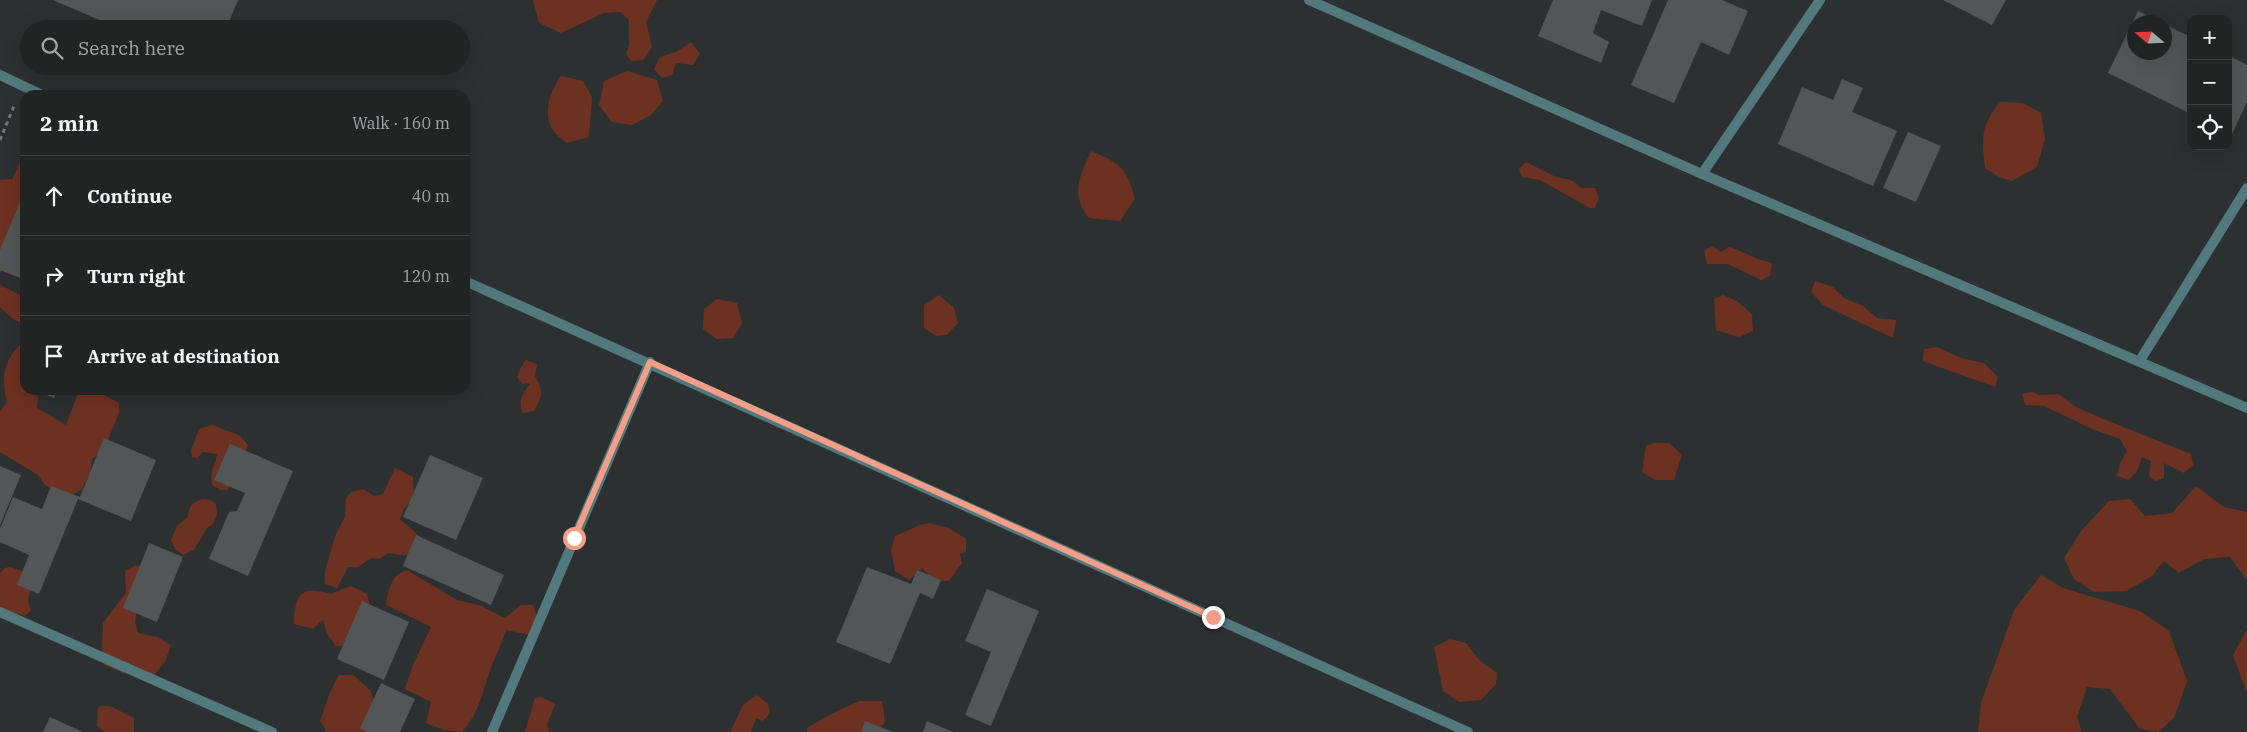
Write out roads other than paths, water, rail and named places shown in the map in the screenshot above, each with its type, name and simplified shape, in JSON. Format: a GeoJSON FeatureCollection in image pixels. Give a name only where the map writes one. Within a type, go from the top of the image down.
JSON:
{"type":"FeatureCollection","features":[{"type":"Feature","properties":{"kind":"street"},"geometry":{"type":"LineString","coordinates":[[1308,0],[1702,174],[2247,408]]}},
{"type":"Feature","properties":{"kind":"street"},"geometry":{"type":"LineString","coordinates":[[1702,174],[1820,0]]}},
{"type":"Feature","properties":{"kind":"street"},"geometry":{"type":"LineString","coordinates":[[0,75],[31,90]]}},
{"type":"Feature","properties":{"kind":"street"},"geometry":{"type":"LineString","coordinates":[[2139,362],[2247,188]]}},
{"type":"Feature","properties":{"kind":"street"},"geometry":{"type":"LineString","coordinates":[[470,283],[650,362],[1468,732]]}},
{"type":"Feature","properties":{"kind":"street"},"geometry":{"type":"LineString","coordinates":[[492,732],[650,362]]}},
{"type":"Feature","properties":{"kind":"street"},"geometry":{"type":"LineString","coordinates":[[0,612],[272,732]]}}]}
